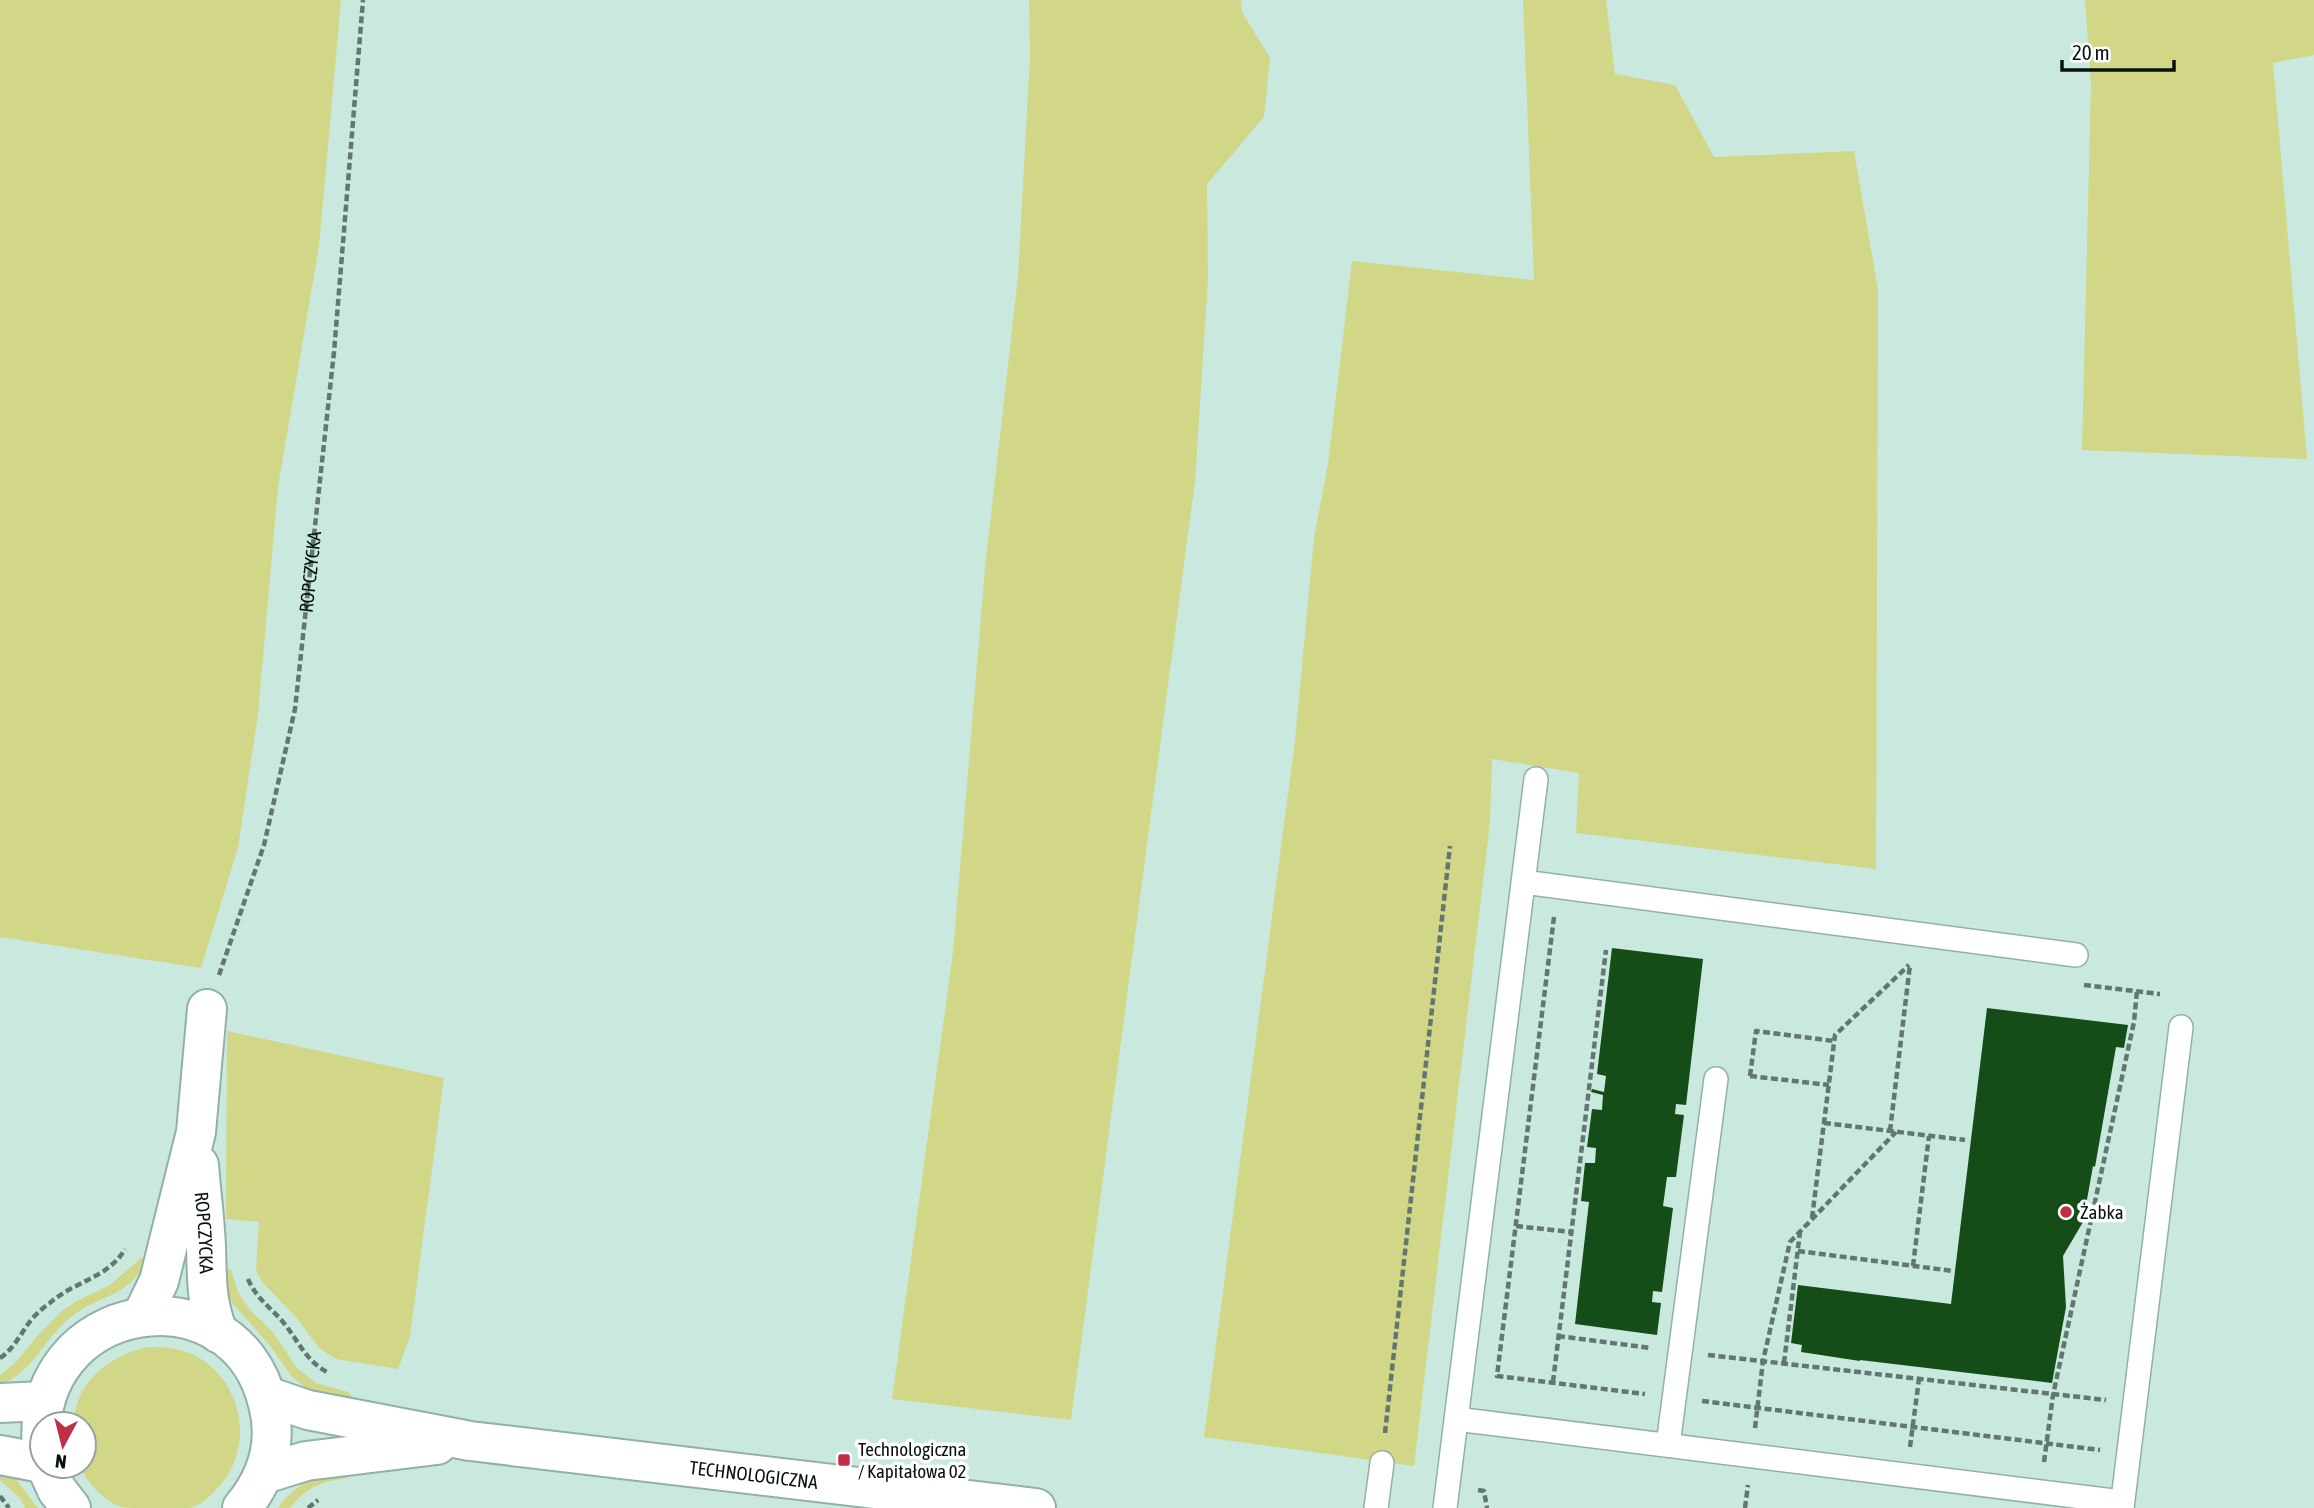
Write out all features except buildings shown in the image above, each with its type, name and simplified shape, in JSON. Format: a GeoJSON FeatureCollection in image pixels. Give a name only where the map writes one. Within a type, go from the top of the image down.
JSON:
{"type":"FeatureCollection","features":[{"type":"Feature","properties":{"kind":"street","name":"ROPCZYCKA"},"geometry":{"type":"LineString","coordinates":[[142,1316],[159,1281],[196,1132],[207,1009]]}},
{"type":"Feature","properties":{"kind":"street","name":"ROPCZYCKA"},"geometry":{"type":"LineString","coordinates":[[196,1132],[206,1246],[206,1290],[218,1333]]}},
{"type":"Feature","properties":{"kind":"street"},"geometry":{"type":"LineString","coordinates":[[42,1410],[53,1380],[65,1360],[80,1344],[99,1331],[120,1321],[142,1316],[174,1317],[204,1325],[243,1354],[253,1367],[267,1396],[271,1415],[270,1455],[264,1474],[242,1508]]}},
{"type":"Feature","properties":{"kind":"street","name":"TECHNOLOGICZNA"},"geometry":{"type":"LineString","coordinates":[[267,1396],[308,1410],[470,1441],[1036,1508]]}},
{"type":"Feature","properties":{"kind":"street"},"geometry":{"type":"LineString","coordinates":[[0,1403],[44,1401]]}},
{"type":"Feature","properties":{"kind":"street","name":"TECHNOLOGICZNA"},"geometry":{"type":"LineString","coordinates":[[264,1474],[306,1461],[470,1441]]}},
{"type":"Feature","properties":{"kind":"street"},"geometry":{"type":"LineString","coordinates":[[0,1455],[28,1461]]}},
{"type":"Feature","properties":{"kind":"street"},"geometry":{"type":"LineString","coordinates":[[52,1480],[71,1508]]}},
{"type":"Feature","properties":{"kind":"lane"},"geometry":{"type":"LineString","coordinates":[[1445,1508],[1536,779]]}},
{"type":"Feature","properties":{"kind":"lane"},"geometry":{"type":"LineString","coordinates":[[1523,882],[2076,955]]}},
{"type":"Feature","properties":{"kind":"lane"},"geometry":{"type":"LineString","coordinates":[[1456,1419],[2041,1491],[2122,1505],[2180,1027]]}},
{"type":"Feature","properties":{"kind":"lane"},"geometry":{"type":"LineString","coordinates":[[1668,1445],[1716,1079]]}},
{"type":"Feature","properties":{"kind":"lane"},"geometry":{"type":"LineString","coordinates":[[1376,1508],[1382,1463]]}},
{"type":"Feature","properties":{"kind":"path","name":"ROPCZYCKA"},"geometry":{"type":"LineString","coordinates":[[207,1009],[264,845],[295,709],[334,352],[363,0]]}},
{"type":"Feature","properties":{"kind":"path"},"geometry":{"type":"LineString","coordinates":[[1382,1463],[1450,846]]}},
{"type":"Feature","properties":{"kind":"path"},"geometry":{"type":"LineString","coordinates":[[1558,887],[1497,1376],[2128,1454]]}},
{"type":"Feature","properties":{"kind":"path"},"geometry":{"type":"LineString","coordinates":[[1553,1382],[1606,950]]}},
{"type":"Feature","properties":{"kind":"path"},"geometry":{"type":"LineString","coordinates":[[1812,1219],[1835,1035],[1907,965],[1923,967]]}},
{"type":"Feature","properties":{"kind":"path"},"geometry":{"type":"LineString","coordinates":[[1758,1408],[1763,1361],[1790,1242],[1893,1132],[1910,965]]}},
{"type":"Feature","properties":{"kind":"path"},"geometry":{"type":"LineString","coordinates":[[2071,984],[2160,994]]}},
{"type":"Feature","properties":{"kind":"path"},"geometry":{"type":"LineString","coordinates":[[2041,1491],[2053,1395],[2134,1022],[2137,991]]}},
{"type":"Feature","properties":{"kind":"path"},"geometry":{"type":"LineString","coordinates":[[1750,1076],[1756,1031],[1834,1041]]}},
{"type":"Feature","properties":{"kind":"path"},"geometry":{"type":"LineString","coordinates":[[1716,1079],[1717,1072],[1829,1085]]}},
{"type":"Feature","properties":{"kind":"path"},"geometry":{"type":"LineString","coordinates":[[1824,1123],[1965,1140]]}},
{"type":"Feature","properties":{"kind":"path"},"geometry":{"type":"LineString","coordinates":[[1913,1266],[1929,1136]]}},
{"type":"Feature","properties":{"kind":"path"},"geometry":{"type":"LineString","coordinates":[[1516,1226],[1571,1232]]}},
{"type":"Feature","properties":{"kind":"path"},"geometry":{"type":"LineString","coordinates":[[1784,1363],[1801,1231]]}},
{"type":"Feature","properties":{"kind":"path"},"geometry":{"type":"LineString","coordinates":[[1798,1251],[1953,1271]]}},
{"type":"Feature","properties":{"kind":"path"},"geometry":{"type":"LineString","coordinates":[[1558,1336],[2134,1403]]}},
{"type":"Feature","properties":{"kind":"path"},"geometry":{"type":"LineString","coordinates":[[0,1496],[9,1508]]}},
{"type":"Feature","properties":{"kind":"green space"},"geometry":{"type":"Polygon","coordinates":[[[0,0],[341,0],[319,246],[278,487],[258,714],[238,848],[201,968],[0,937],[0,0]]]}},
{"type":"Feature","properties":{"kind":"green space"},"geometry":{"type":"Polygon","coordinates":[[[1029,0],[1241,0],[1242,12],[1270,58],[1264,117],[1207,184],[1208,280],[1195,481],[1071,1420],[892,1399],[953,952],[985,568],[1018,277],[1030,56],[1029,0]]]}},
{"type":"Feature","properties":{"kind":"green space"},"geometry":{"type":"Polygon","coordinates":[[[1523,0],[1606,0],[1615,74],[1675,85],[1714,157],[1854,151],[1878,290],[1876,869],[1576,833],[1579,773],[1492,759],[1490,822],[1414,1466],[1204,1437],[1295,740],[1314,538],[1328,464],[1352,261],[1534,280],[1523,0]]]}},
{"type":"Feature","properties":{"kind":"green space"},"geometry":{"type":"Polygon","coordinates":[[[2085,0],[2314,0],[2314,55],[2273,63],[2307,459],[2082,450],[2091,85],[2085,0]]]}},
{"type":"Feature","properties":{"kind":"green space"},"geometry":{"type":"Polygon","coordinates":[[[227,1031],[444,1078],[410,1336],[398,1369],[336,1359],[319,1348],[297,1318],[263,1283],[256,1271],[259,1222],[226,1219],[227,1031]]]}},
{"type":"Feature","properties":{"kind":"green space"},"geometry":{"type":"Polygon","coordinates":[[[141,1258],[148,1259],[131,1282],[71,1317],[21,1373],[0,1385],[0,1375],[16,1362],[62,1311],[110,1285],[141,1258]]]}},
{"type":"Feature","properties":{"kind":"green space"},"geometry":{"type":"Polygon","coordinates":[[[222,1268],[231,1270],[238,1292],[250,1310],[272,1331],[297,1368],[316,1383],[348,1392],[351,1402],[313,1394],[291,1376],[271,1347],[233,1304],[224,1287],[222,1268]]]}},
{"type":"Feature","properties":{"kind":"green space"},"geometry":{"type":"Polygon","coordinates":[[[147,1347],[184,1351],[204,1361],[220,1375],[231,1392],[238,1412],[240,1432],[237,1453],[229,1473],[216,1490],[190,1508],[121,1507],[108,1500],[88,1480],[98,1480],[98,1410],[75,1409],[87,1384],[96,1373],[107,1364],[147,1347]]]}},
{"type":"Feature","properties":{"kind":"green space"},"geometry":{"type":"Polygon","coordinates":[[[0,1468],[15,1478],[38,1508],[25,1508],[19,1497],[0,1480],[0,1468]]]}},
{"type":"Feature","properties":{"kind":"green space"},"geometry":{"type":"Polygon","coordinates":[[[348,1468],[348,1478],[315,1486],[290,1508],[278,1508],[293,1491],[309,1480],[348,1468]]]}},
{"type":"Feature","properties":{"kind":"place","name":"Żabka"},"geometry":{"type":"Point","coordinates":[2066,1212]}},
{"type":"Feature","properties":{"kind":"place","name":"Technologiczna / Kapitałowa 02"},"geometry":{"type":"Point","coordinates":[844,1460]}}]}
